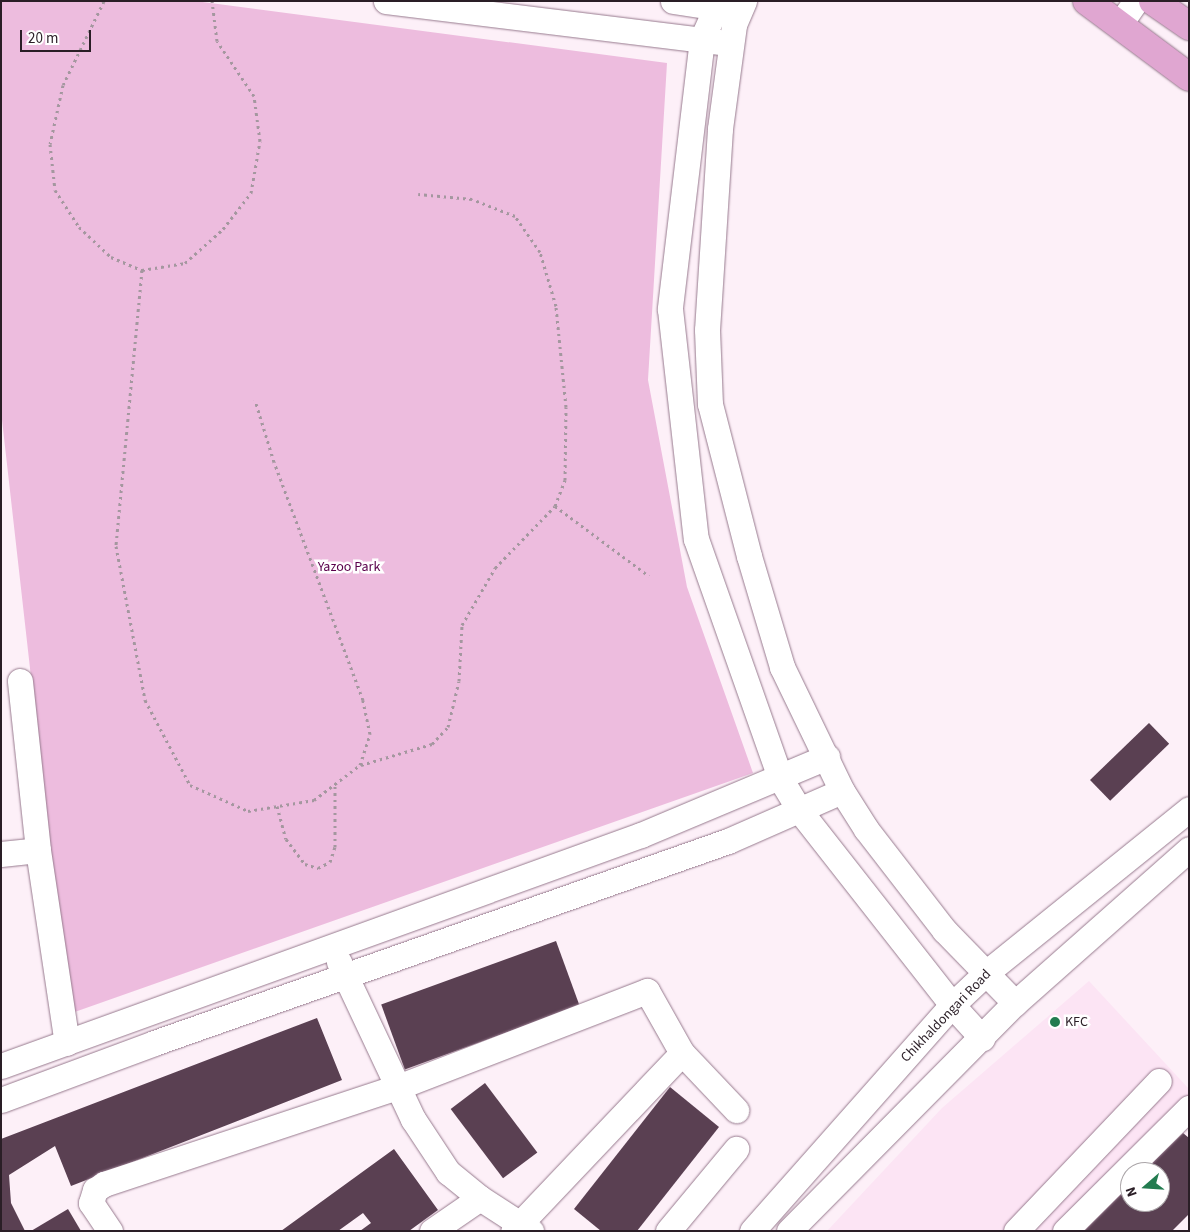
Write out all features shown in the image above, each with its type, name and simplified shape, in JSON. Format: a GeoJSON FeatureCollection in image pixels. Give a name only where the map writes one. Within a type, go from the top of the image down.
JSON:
{"type":"FeatureCollection","features":[{"type":"Feature","properties":{"kind":"main road"},"geometry":{"type":"LineString","coordinates":[[1088,1],[1189,77]]}},
{"type":"Feature","properties":{"kind":"main road"},"geometry":{"type":"LineString","coordinates":[[1153,1],[1189,26]]}},
{"type":"Feature","properties":{"kind":"street"},"geometry":{"type":"LineString","coordinates":[[386,1],[731,44]]}},
{"type":"Feature","properties":{"kind":"street"},"geometry":{"type":"LineString","coordinates":[[674,1],[730,5]]}},
{"type":"Feature","properties":{"kind":"street"},"geometry":{"type":"LineString","coordinates":[[1119,25],[1136,1]]}},
{"type":"Feature","properties":{"kind":"street"},"geometry":{"type":"LineString","coordinates":[[730,5],[702,39],[670,309],[696,538],[780,778],[800,811],[952,1005],[982,1038]]}},
{"type":"Feature","properties":{"kind":"street"},"geometry":{"type":"LineString","coordinates":[[730,5],[731,44],[720,129],[707,330],[710,404],[782,667],[842,791],[866,829],[944,930],[1015,1003]]}},
{"type":"Feature","properties":{"kind":"street"},"geometry":{"type":"LineString","coordinates":[[20,681],[38,850],[67,1043]]}},
{"type":"Feature","properties":{"kind":"street"},"geometry":{"type":"LineString","coordinates":[[1,1066],[333,948],[641,835],[827,757]]}},
{"type":"Feature","properties":{"kind":"street"},"geometry":{"type":"LineString","coordinates":[[1,1100],[728,841],[842,791]]}},
{"type":"Feature","properties":{"kind":"street","name":"Chikhaldongari Road"},"geometry":{"type":"LineString","coordinates":[[752,1231],[952,1005],[986,973],[1189,809]]}},
{"type":"Feature","properties":{"kind":"street"},"geometry":{"type":"LineString","coordinates":[[789,1231],[1015,1003],[1189,849]]}},
{"type":"Feature","properties":{"kind":"street"},"geometry":{"type":"LineString","coordinates":[[1,854],[38,850]]}},
{"type":"Feature","properties":{"kind":"street"},"geometry":{"type":"LineString","coordinates":[[333,948],[413,1119],[448,1172],[522,1228],[682,1054]]}},
{"type":"Feature","properties":{"kind":"street"},"geometry":{"type":"LineString","coordinates":[[110,1231],[91,1203],[95,1190],[104,1184],[398,1087],[647,991],[682,1054],[736,1110]]}},
{"type":"Feature","properties":{"kind":"street"},"geometry":{"type":"LineString","coordinates":[[1016,1231],[1159,1081]]}},
{"type":"Feature","properties":{"kind":"street"},"geometry":{"type":"LineString","coordinates":[[1065,1231],[1189,1108]]}},
{"type":"Feature","properties":{"kind":"street"},"geometry":{"type":"LineString","coordinates":[[668,1231],[736,1149]]}},
{"type":"Feature","properties":{"kind":"street"},"geometry":{"type":"LineString","coordinates":[[432,1231],[480,1198]]}},
{"type":"Feature","properties":{"kind":"path"},"geometry":{"type":"LineString","coordinates":[[104,1],[63,85],[50,144],[55,190],[79,227],[111,257],[142,270],[185,263],[223,229],[251,193],[260,141],[254,96],[217,41],[212,1]]}},
{"type":"Feature","properties":{"kind":"path"},"geometry":{"type":"LineString","coordinates":[[142,270],[116,546],[145,700],[190,785],[248,811],[314,800],[360,765],[432,744],[448,726],[458,680],[462,625],[495,568],[555,506],[565,480],[566,407],[556,306],[540,252],[515,216],[472,199],[418,194]]}},
{"type":"Feature","properties":{"kind":"path"},"geometry":{"type":"LineString","coordinates":[[256,400],[274,462],[363,700],[370,734],[360,765]]}},
{"type":"Feature","properties":{"kind":"path"},"geometry":{"type":"LineString","coordinates":[[555,506],[649,576]]}},
{"type":"Feature","properties":{"kind":"path"},"geometry":{"type":"LineString","coordinates":[[277,806],[286,839],[305,864],[318,868],[330,862],[335,847],[335,784]]}},
{"type":"Feature","properties":{"kind":"shaded area"},"geometry":{"type":"Polygon","coordinates":[[[1089,981],[1189,1089],[1189,1101],[1129,1162],[1120,1162],[1120,1171],[1061,1231],[827,1231],[942,1108],[1089,981]]]}},
{"type":"Feature","properties":{"kind":"green space","name":"Yazoo Park"},"geometry":{"type":"Polygon","coordinates":[[[1,1],[195,1],[667,63],[648,380],[687,587],[753,773],[69,1014],[1,411],[1,1]]]}},
{"type":"Feature","properties":{"kind":"building"},"geometry":{"type":"Polygon","coordinates":[[[1149,723],[1169,744],[1110,801],[1090,780],[1149,723]]]}},
{"type":"Feature","properties":{"kind":"building"},"geometry":{"type":"Polygon","coordinates":[[[556,941],[580,1006],[405,1069],[381,1005],[556,941]]]}},
{"type":"Feature","properties":{"kind":"building"},"geometry":{"type":"Polygon","coordinates":[[[317,1018],[342,1080],[71,1186],[55,1146],[9,1175],[11,1203],[25,1231],[1,1231],[1,1139],[317,1018]]]}},
{"type":"Feature","properties":{"kind":"building"},"geometry":{"type":"Polygon","coordinates":[[[485,1083],[537,1152],[503,1178],[451,1109],[485,1083]]]}},
{"type":"Feature","properties":{"kind":"building"},"geometry":{"type":"Polygon","coordinates":[[[670,1087],[719,1127],[637,1231],[601,1231],[574,1209],[670,1087]]]}},
{"type":"Feature","properties":{"kind":"building"},"geometry":{"type":"Polygon","coordinates":[[[1183,1133],[1189,1138],[1189,1214],[1172,1231],[1084,1231],[1120,1195],[1120,1212],[1170,1212],[1170,1162],[1153,1162],[1183,1133]]]}},
{"type":"Feature","properties":{"kind":"building"},"geometry":{"type":"Polygon","coordinates":[[[394,1149],[438,1210],[409,1231],[360,1231],[371,1223],[363,1213],[338,1231],[281,1231],[394,1149]]]}},
{"type":"Feature","properties":{"kind":"building"},"geometry":{"type":"Polygon","coordinates":[[[68,1209],[81,1231],[31,1231],[68,1209]]]}},
{"type":"Feature","properties":{"kind":"place","name":"KFC"},"geometry":{"type":"Point","coordinates":[1055,1022]}}]}
